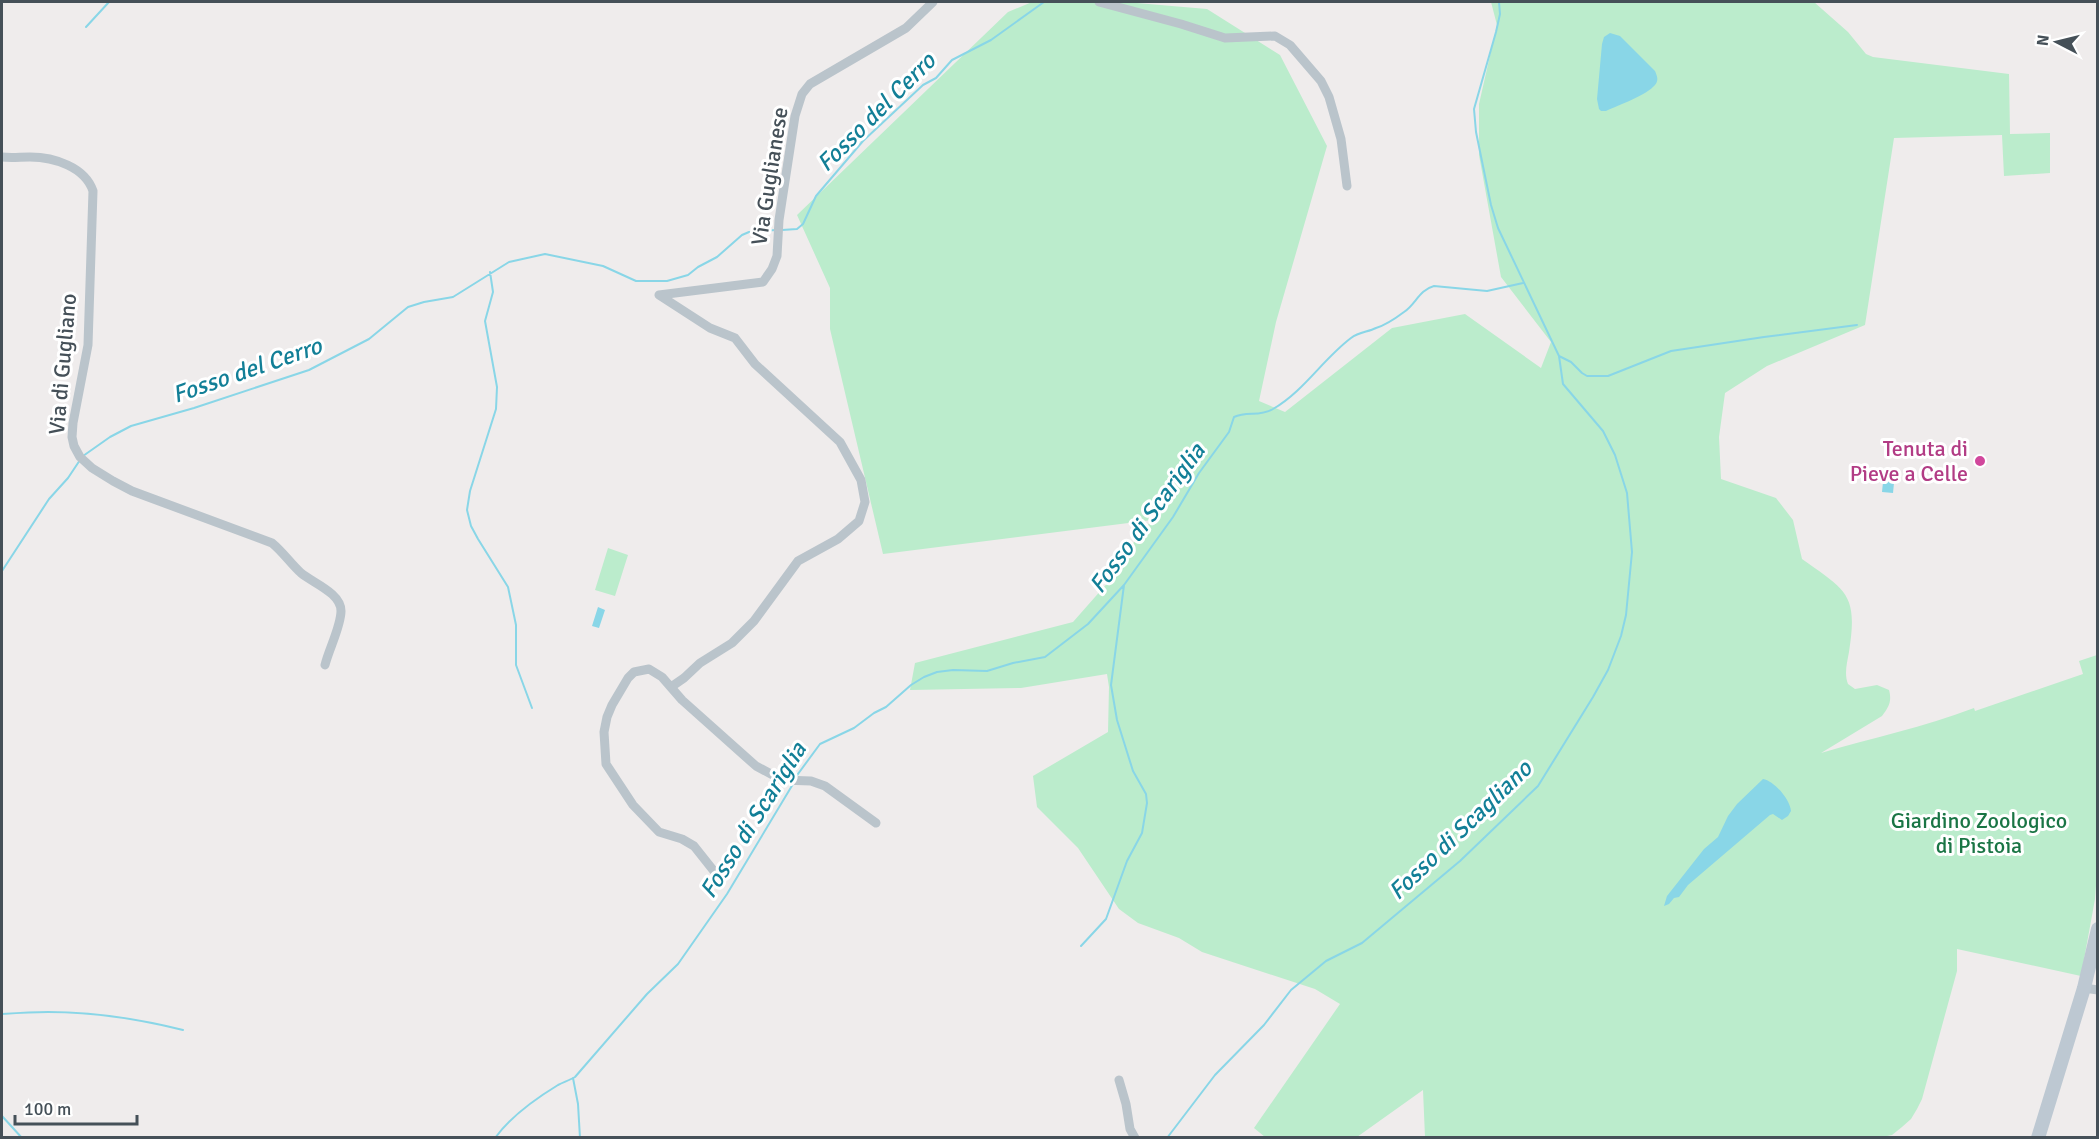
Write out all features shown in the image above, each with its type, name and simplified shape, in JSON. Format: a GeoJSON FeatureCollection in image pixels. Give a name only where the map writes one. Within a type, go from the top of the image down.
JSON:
{"type":"FeatureCollection","features":[{"type":"Feature","properties":{"kind":"main road"},"geometry":{"type":"LineString","coordinates":[[2038,1137],[2091,989],[2097,929]]}},
{"type":"Feature","properties":{"kind":"street","name":"Via Guglianese"},"geometry":{"type":"LineString","coordinates":[[671,687],[700,663],[732,643],[754,621],[798,561],[838,539],[859,521],[865,502],[861,480],[840,442],[756,364],[735,338],[710,328],[659,295],[763,282],[777,256],[779,220],[795,116],[802,94],[810,84],[906,28],[933,2]]}},
{"type":"Feature","properties":{"kind":"street"},"geometry":{"type":"LineString","coordinates":[[1099,2],[1225,38],[1275,36],[1290,45],[1321,81],[1329,97],[1341,139],[1347,186]]}},
{"type":"Feature","properties":{"kind":"street","name":"Via di Gugliano"},"geometry":{"type":"LineString","coordinates":[[2,157],[32,157],[70,166],[82,174],[93,191],[88,345],[72,436],[80,456],[92,468],[132,491],[272,543],[284,553],[300,572],[332,595],[339,603],[340,617],[325,665]]}},
{"type":"Feature","properties":{"kind":"street"},"geometry":{"type":"LineString","coordinates":[[721,880],[694,846],[682,839],[659,832],[633,805],[606,764],[604,744],[607,717],[617,694],[634,672],[649,669],[662,677],[682,700],[756,766],[782,780],[811,781],[825,786],[876,823]]}},
{"type":"Feature","properties":{"kind":"street"},"geometry":{"type":"LineString","coordinates":[[1119,1080],[1130,1130],[1135,1137]]}},
{"type":"Feature","properties":{"kind":"green space","name":"Giardino Zoologico di Pistoia"},"geometry":{"type":"Polygon","coordinates":[[[1032,2],[1125,2],[1207,9],[1280,55],[1327,146],[1276,322],[1259,401],[1285,412],[1392,328],[1465,314],[1541,368],[1551,342],[1501,277],[1479,155],[1479,104],[1497,25],[1491,2],[1814,2],[1848,32],[1866,54],[1873,57],[2009,74],[2010,134],[2050,133],[2050,173],[2004,176],[2002,135],[1894,138],[1865,325],[1767,366],[1725,393],[1719,437],[1721,479],[1776,498],[1793,520],[1802,559],[1839,587],[1850,606],[1852,618],[1846,672],[1848,684],[1855,689],[1877,685],[1889,690],[1889,704],[1882,716],[1821,753],[1917,727],[1974,708],[1975,711],[2083,674],[2079,661],[2097,655],[2097,872],[2095,899],[2081,976],[1957,949],[1957,971],[1922,1099],[1911,1119],[1892,1135],[1882,1137],[1425,1137],[1423,1090],[1357,1137],[1265,1137],[1254,1128],[1340,1004],[1315,989],[1202,952],[1179,938],[1138,923],[1119,909],[1078,848],[1037,807],[1033,776],[1108,732],[1107,674],[1021,688],[910,690],[915,663],[1073,622],[1110,580],[1130,547],[1152,520],[883,554],[830,329],[830,288],[797,215],[1008,12],[1032,2]]]}},
{"type":"Feature","properties":{"kind":"green space"},"geometry":{"type":"Polygon","coordinates":[[[608,548],[628,555],[615,596],[595,590],[608,548]]]}},
{"type":"Feature","properties":{"kind":"water"},"geometry":{"type":"Polygon","coordinates":[[[1610,33],[1620,36],[1655,71],[1657,80],[1651,89],[1639,96],[1606,111],[1601,111],[1597,99],[1602,44],[1604,37],[1610,33]]]}},
{"type":"Feature","properties":{"kind":"water"},"geometry":{"type":"Polygon","coordinates":[[[1884,472],[1895,473],[1893,493],[1882,492],[1884,472]]]}},
{"type":"Feature","properties":{"kind":"water"},"geometry":{"type":"Polygon","coordinates":[[[598,607],[605,610],[599,628],[592,626],[598,607]]]}},
{"type":"Feature","properties":{"kind":"water"},"geometry":{"type":"Polygon","coordinates":[[[1763,779],[1772,783],[1785,796],[1791,811],[1788,816],[1782,820],[1773,814],[1770,815],[1688,885],[1679,897],[1664,906],[1667,896],[1704,849],[1718,837],[1728,816],[1737,804],[1763,779]]]}},
{"type":"Feature","properties":{"kind":"waterway"},"geometry":{"type":"LineString","coordinates":[[86,27],[109,2]]}},
{"type":"Feature","properties":{"kind":"waterway","name":"Fosso del Cerro"},"geometry":{"type":"LineString","coordinates":[[782,230],[797,229],[803,224],[816,196],[863,141],[923,85],[936,78],[952,60],[991,40],[1044,2]]}},
{"type":"Feature","properties":{"kind":"waterway","name":"Fosso di Scagliano"},"geometry":{"type":"LineString","coordinates":[[1167,1138],[1215,1075],[1264,1025],[1291,990],[1326,961],[1362,943],[1460,861],[1538,786],[1608,670],[1621,636],[1626,615],[1632,552],[1627,493],[1615,455],[1603,431],[1563,384],[1559,356],[1498,228],[1476,132],[1474,109],[1496,32],[1500,14],[1499,2]]}},
{"type":"Feature","properties":{"kind":"waterway","name":"Fosso del Cerro"},"geometry":{"type":"LineString","coordinates":[[83,456],[110,437],[131,426],[309,370],[369,339],[408,307],[453,297],[509,262],[545,254],[603,266],[636,281],[667,281],[688,275],[717,257],[742,235],[749,232],[776,230]]}},
{"type":"Feature","properties":{"kind":"waterway"},"geometry":{"type":"LineString","coordinates":[[490,272],[493,292],[485,321],[497,387],[496,409],[470,491],[467,510],[471,526],[508,587],[516,625],[516,665],[532,708]]}},
{"type":"Feature","properties":{"kind":"waterway","name":"Fosso di Scariglia"},"geometry":{"type":"LineString","coordinates":[[795,778],[820,744],[854,728],[886,707],[924,677],[937,672],[953,670],[987,671],[1045,657],[1088,624],[1124,585],[1173,517],[1199,473],[1229,432],[1234,417],[1263,413],[1284,402],[1351,338],[1394,319],[1429,288],[1434,286],[1487,291],[1523,283]]}},
{"type":"Feature","properties":{"kind":"waterway"},"geometry":{"type":"LineString","coordinates":[[1559,356],[1571,362],[1587,376],[1608,376],[1671,351],[1857,325]]}},
{"type":"Feature","properties":{"kind":"waterway","name":"Fosso del Cerro"},"geometry":{"type":"LineString","coordinates":[[2,571],[49,499],[68,478],[80,460]]}},
{"type":"Feature","properties":{"kind":"waterway"},"geometry":{"type":"LineString","coordinates":[[1081,946],[1106,919],[1127,861],[1142,833],[1147,803],[1146,794],[1133,771],[1117,720],[1111,685],[1124,585]]}},
{"type":"Feature","properties":{"kind":"waterway","name":"Fosso di Scariglia"},"geometry":{"type":"LineString","coordinates":[[495,1138],[508,1122],[532,1102],[575,1077],[647,994],[678,964],[727,894],[793,784]]}},
{"type":"Feature","properties":{"kind":"waterway"},"geometry":{"type":"LineString","coordinates":[[2,1014],[82,1013],[133,1019],[183,1030]]}},
{"type":"Feature","properties":{"kind":"waterway"},"geometry":{"type":"LineString","coordinates":[[573,1078],[578,1104],[580,1138]]}},
{"type":"Feature","properties":{"kind":"waterway"},"geometry":{"type":"LineString","coordinates":[[2,1116],[22,1138]]}},
{"type":"Feature","properties":{"kind":"place","name":"Tenuta di Pieve a Celle"},"geometry":{"type":"Point","coordinates":[1980,461]}}]}
